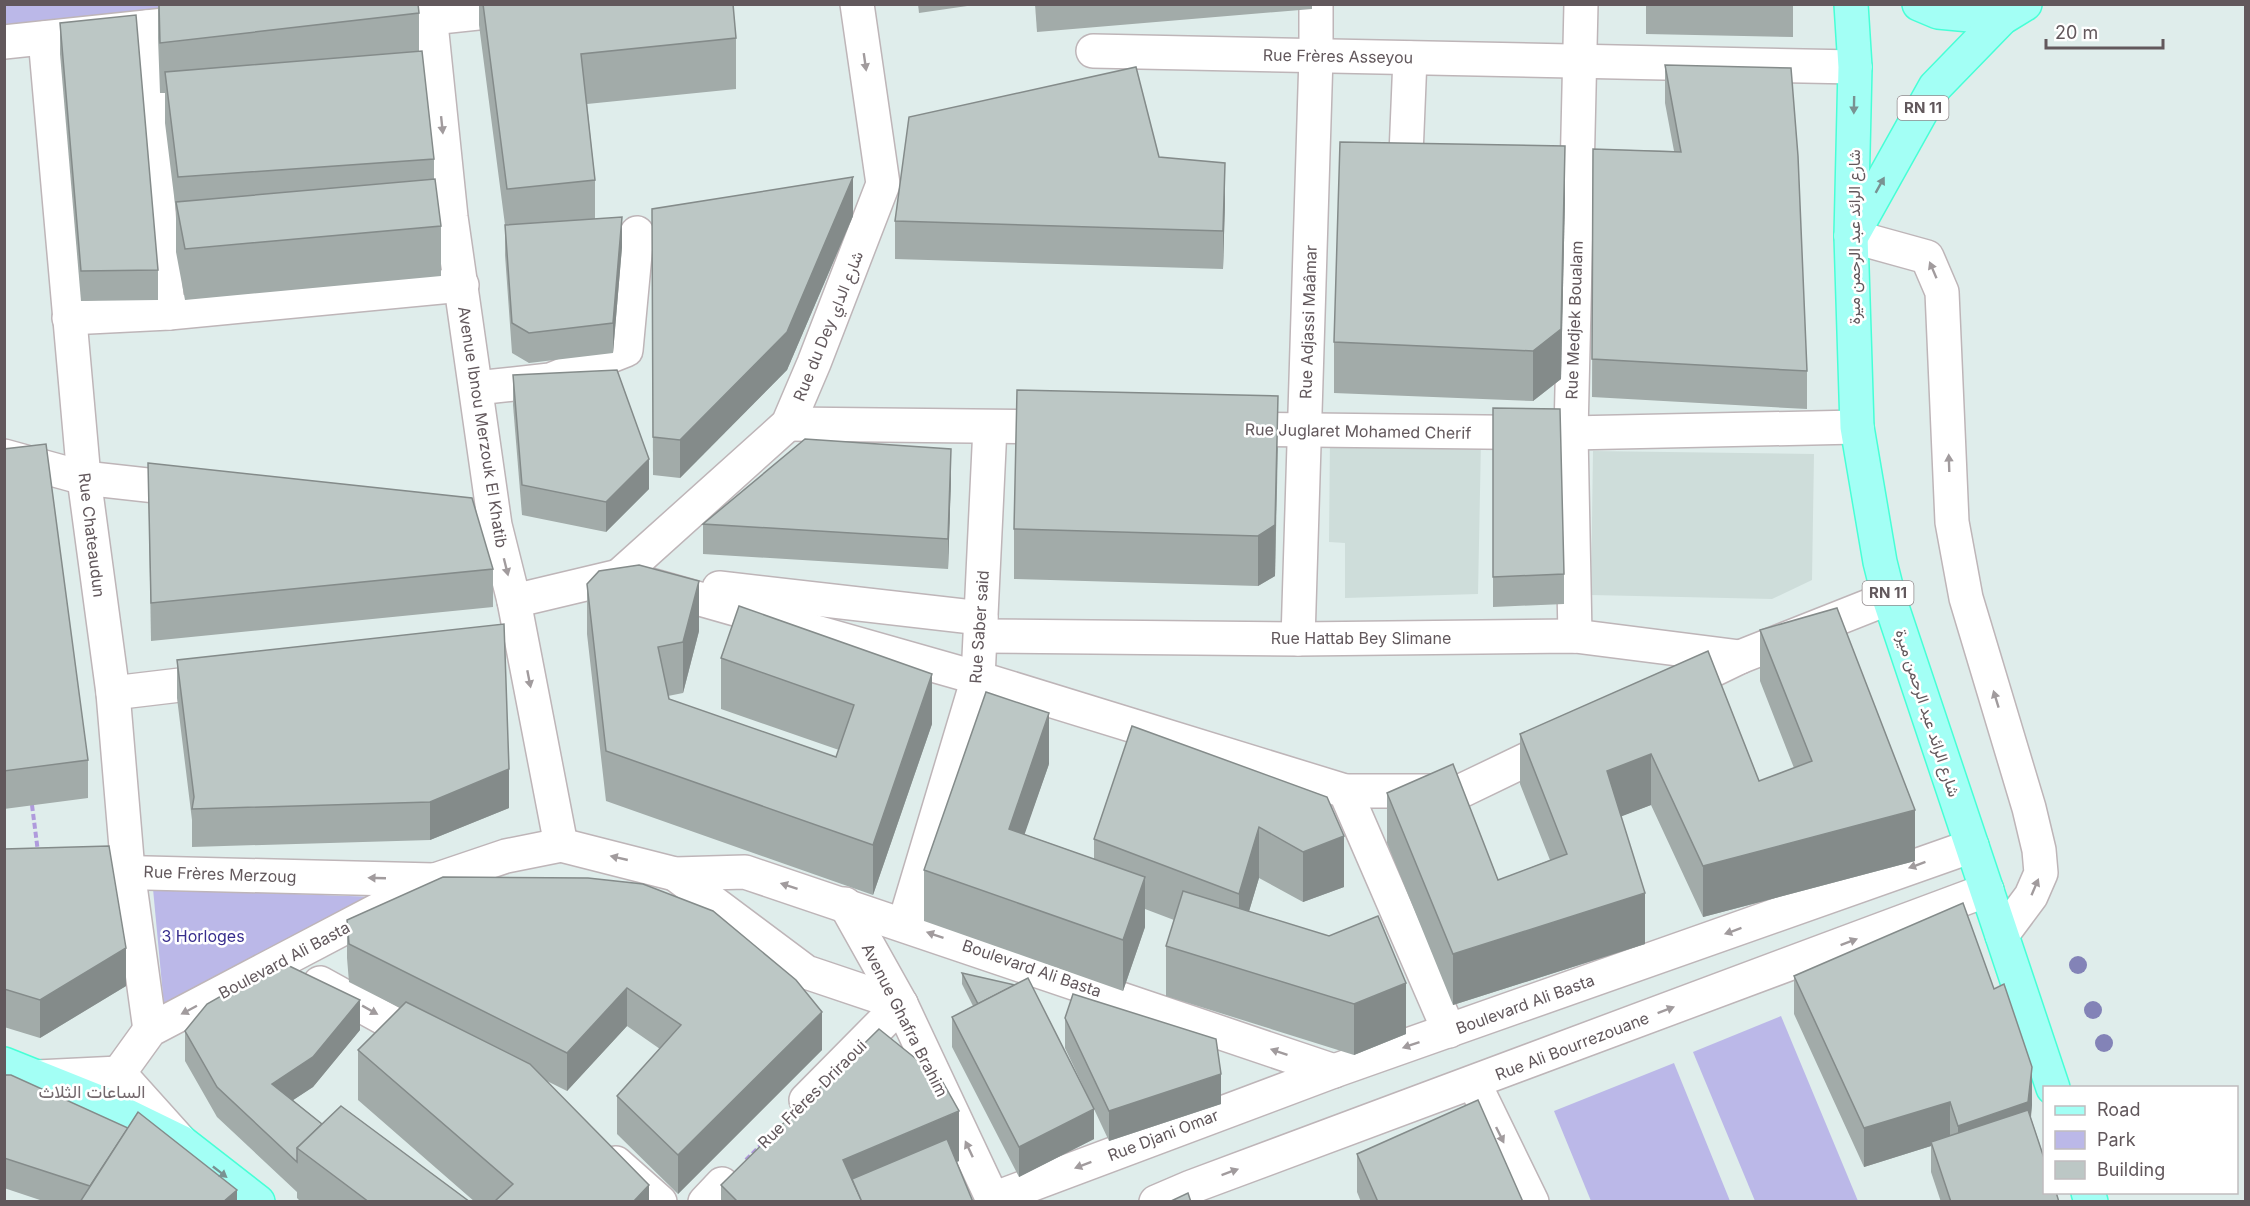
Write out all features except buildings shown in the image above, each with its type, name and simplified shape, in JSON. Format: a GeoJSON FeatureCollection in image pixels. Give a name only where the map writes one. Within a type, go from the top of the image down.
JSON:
{"type":"FeatureCollection","features":[{"type":"Feature","properties":{"kind":"main road","name":"شارع الرائد عبد الرحمن ميرة"},"geometry":{"type":"LineString","coordinates":[[1851,4],[1855,67],[1851,236],[1857,427],[1880,562],[1889,598],[2052,1086]]}},
{"type":"Feature","properties":{"kind":"main road"},"geometry":{"type":"LineString","coordinates":[[1932,7],[2014,11]]}},
{"type":"Feature","properties":{"kind":"main road","name":"RN 11"},"geometry":{"type":"LineString","coordinates":[[1851,236],[1935,87],[2014,11]]}},
{"type":"Feature","properties":{"kind":"main road"},"geometry":{"type":"LineString","coordinates":[[4,1064],[99,1102],[181,1142],[258,1202]]}},
{"type":"Feature","properties":{"kind":"street"},"geometry":{"type":"LineString","coordinates":[[430,11],[564,4]]}},
{"type":"Feature","properties":{"kind":"street","name":"Rue du Dey شارع الداي"},"geometry":{"type":"LineString","coordinates":[[619,576],[788,424],[814,363],[883,184],[857,4]]}},
{"type":"Feature","properties":{"kind":"street","name":"Rue Adjassi Maâmar"},"geometry":{"type":"LineString","coordinates":[[1298,639],[1316,4]]}},
{"type":"Feature","properties":{"kind":"street","name":"Rue Medjek Boualam"},"geometry":{"type":"LineString","coordinates":[[1575,636],[1571,433],[1581,4]]}},
{"type":"Feature","properties":{"kind":"street","name":"Avenue Ibnou Merzouk El Khatib"},"geometry":{"type":"LineString","coordinates":[[430,11],[426,90],[462,285],[495,525],[514,601],[510,644],[561,845]]}},
{"type":"Feature","properties":{"kind":"street"},"geometry":{"type":"LineString","coordinates":[[4,42],[235,17]]}},
{"type":"Feature","properties":{"kind":"street"},"geometry":{"type":"LineString","coordinates":[[147,27],[151,114],[169,313]]}},
{"type":"Feature","properties":{"kind":"street","name":"Rue Chateaudun"},"geometry":{"type":"LineString","coordinates":[[45,38],[84,477],[112,693],[128,871],[150,1030]]}},
{"type":"Feature","properties":{"kind":"street","name":"Rue Frères Asseyou"},"geometry":{"type":"LineString","coordinates":[[1093,51],[1855,67]]}},
{"type":"Feature","properties":{"kind":"street"},"geometry":{"type":"LineString","coordinates":[[1406,179],[1410,58]]}},
{"type":"Feature","properties":{"kind":"street"},"geometry":{"type":"LineString","coordinates":[[1751,100],[1752,65]]}},
{"type":"Feature","properties":{"kind":"street"},"geometry":{"type":"LineString","coordinates":[[151,114],[235,107]]}},
{"type":"Feature","properties":{"kind":"street"},"geometry":{"type":"LineString","coordinates":[[417,220],[451,217]]}},
{"type":"Feature","properties":{"kind":"street"},"geometry":{"type":"LineString","coordinates":[[476,388],[550,380],[626,350],[637,233]]}},
{"type":"Feature","properties":{"kind":"street"},"geometry":{"type":"LineString","coordinates":[[161,242],[254,234]]}},
{"type":"Feature","properties":{"kind":"street"},"geometry":{"type":"LineString","coordinates":[[1851,236],[1927,257],[1942,292],[1952,522],[1966,598],[2029,808],[2039,850],[2041,873],[2031,896],[2002,935]]}},
{"type":"Feature","properties":{"kind":"street"},"geometry":{"type":"LineString","coordinates":[[69,318],[169,313],[462,285]]}},
{"type":"Feature","properties":{"kind":"street"},"geometry":{"type":"LineString","coordinates":[[788,424],[1095,428]]}},
{"type":"Feature","properties":{"kind":"street","name":"Rue Saber said"},"geometry":{"type":"LineString","coordinates":[[904,925],[978,678],[990,427]]}},
{"type":"Feature","properties":{"kind":"street","name":"Rue Juglaret Mohamed Cherif"},"geometry":{"type":"LineString","coordinates":[[1200,429],[1571,433],[1857,427]]}},
{"type":"Feature","properties":{"kind":"street"},"geometry":{"type":"LineString","coordinates":[[4,456],[84,477],[225,494]]}},
{"type":"Feature","properties":{"kind":"street"},"geometry":{"type":"LineString","coordinates":[[460,521],[495,525]]}},
{"type":"Feature","properties":{"kind":"street"},"geometry":{"type":"LineString","coordinates":[[514,601],[619,576],[978,678],[1345,791],[1461,791],[1590,729]]}},
{"type":"Feature","properties":{"kind":"street","name":"Rue Hattab Bey Slimane"},"geometry":{"type":"LineString","coordinates":[[619,576],[981,627],[1298,639],[1575,636],[1740,657]]}},
{"type":"Feature","properties":{"kind":"street"},"geometry":{"type":"LineString","coordinates":[[1654,698],[1740,657],[1889,598]]}},
{"type":"Feature","properties":{"kind":"street"},"geometry":{"type":"LineString","coordinates":[[112,693],[253,676]]}},
{"type":"Feature","properties":{"kind":"street"},"geometry":{"type":"LineString","coordinates":[[1345,791],[1449,1031]]}},
{"type":"Feature","properties":{"kind":"street","name":"Boulevard Ali Basta"},"geometry":{"type":"LineString","coordinates":[[119,1073],[150,1030],[435,880],[506,856],[561,845],[675,874],[745,872],[1334,1071],[1972,846]]}},
{"type":"Feature","properties":{"kind":"street","name":"Rue Frères Merzoug"},"geometry":{"type":"LineString","coordinates":[[41,875],[128,871],[435,880]]}},
{"type":"Feature","properties":{"kind":"street"},"geometry":{"type":"LineString","coordinates":[[675,874],[806,972],[901,1004]]}},
{"type":"Feature","properties":{"kind":"street","name":"Rue Ali Bourrezouane"},"geometry":{"type":"LineString","coordinates":[[1156,1202],[1194,1194],[1474,1083],[1987,890]]}},
{"type":"Feature","properties":{"kind":"street","name":"Avenue Ghafra Brahim"},"geometry":{"type":"LineString","coordinates":[[845,904],[901,1004],[993,1200]]}},
{"type":"Feature","properties":{"kind":"street"},"geometry":{"type":"LineString","coordinates":[[282,961],[448,1053]]}},
{"type":"Feature","properties":{"kind":"street","name":"Rue Frères Driraoui"},"geometry":{"type":"LineString","coordinates":[[806,1100],[901,1004]]}},
{"type":"Feature","properties":{"kind":"street","name":"Rue Djani Omar"},"geometry":{"type":"LineString","coordinates":[[993,1200],[1334,1071]]}},
{"type":"Feature","properties":{"kind":"street"},"geometry":{"type":"LineString","coordinates":[[37,1077],[119,1073],[181,1142]]}},
{"type":"Feature","properties":{"kind":"street"},"geometry":{"type":"LineString","coordinates":[[1474,1083],[1532,1202]]}},
{"type":"Feature","properties":{"kind":"street"},"geometry":{"type":"LineString","coordinates":[[598,1148],[660,1202]]}},
{"type":"Feature","properties":{"kind":"path"},"geometry":{"type":"LineString","coordinates":[[32,805],[41,875]]}},
{"type":"Feature","properties":{"kind":"path","name":"Rue Frères Driraoui"},"geometry":{"type":"LineString","coordinates":[[714,1193],[806,1100]]}},
{"type":"Feature","properties":{"kind":"shaded area"},"geometry":{"type":"Polygon","coordinates":[[[1330,436],[1481,441],[1478,594],[1345,598],[1345,543],[1329,542],[1330,436]]]}},
{"type":"Feature","properties":{"kind":"shaded area"},"geometry":{"type":"Polygon","coordinates":[[[1593,451],[1814,454],[1812,580],[1772,599],[1591,595],[1593,451]]]}},
{"type":"Feature","properties":{"kind":"green space"},"geometry":{"type":"Polygon","coordinates":[[[4,5],[199,5],[5,42],[4,5]]]}},
{"type":"Feature","properties":{"kind":"green space","name":"3 Horloges"},"geometry":{"type":"Polygon","coordinates":[[[153,889],[376,897],[164,1006],[153,889]]]}},
{"type":"Feature","properties":{"kind":"green space"},"geometry":{"type":"Polygon","coordinates":[[[1781,1016],[1858,1201],[1755,1201],[1693,1052],[1781,1016]]]}},
{"type":"Feature","properties":{"kind":"green space"},"geometry":{"type":"Polygon","coordinates":[[[1674,1063],[1730,1201],[1591,1201],[1554,1111],[1674,1063]]]}},
{"type":"Feature","properties":{"kind":"district","name":"الساعات الثلاث"},"geometry":{"type":"Point","coordinates":[92,1092]}}]}
